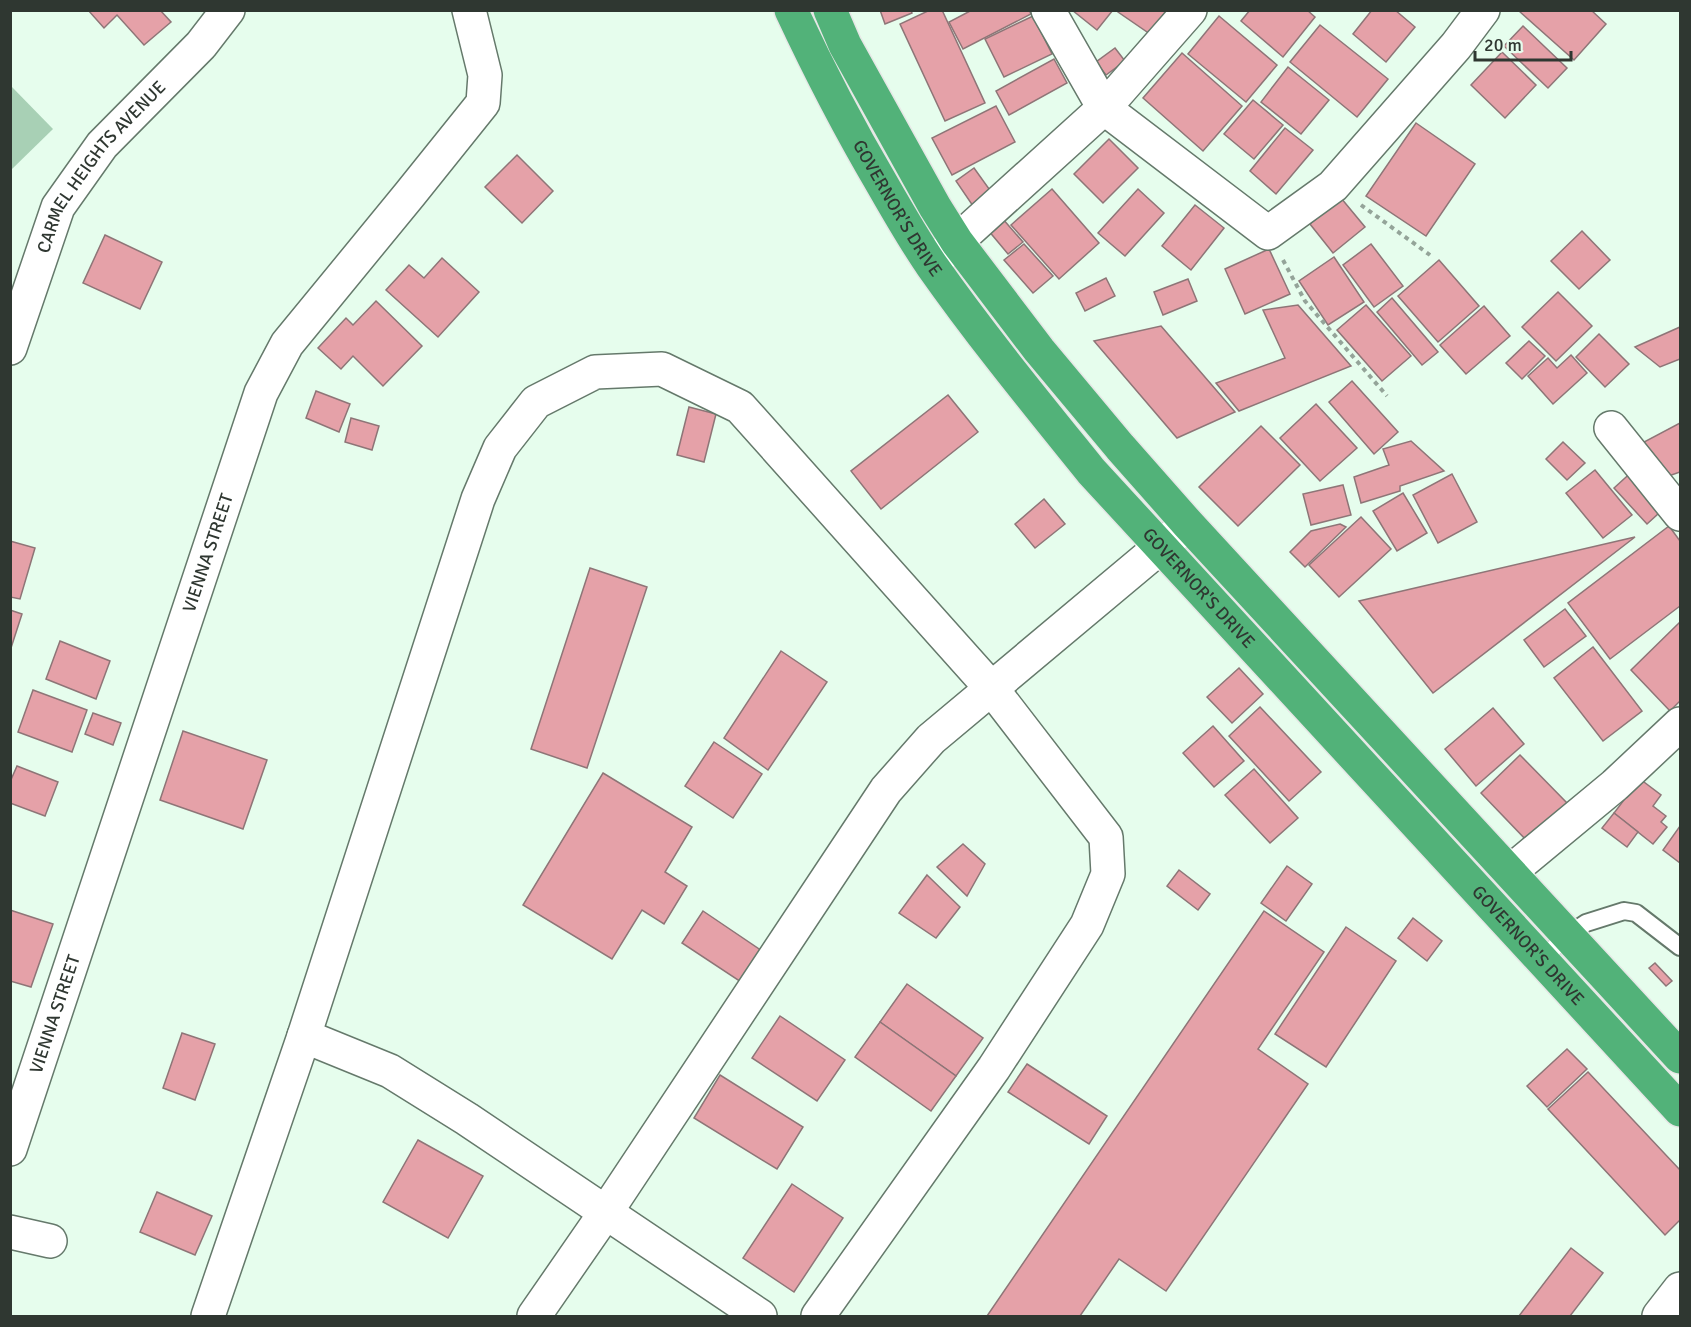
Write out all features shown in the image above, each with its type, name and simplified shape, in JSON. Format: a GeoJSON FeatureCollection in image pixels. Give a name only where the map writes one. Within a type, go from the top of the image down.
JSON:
{"type":"FeatureCollection","features":[{"type":"Feature","properties":{"kind":"highway","name":"GOVERNOR'S DRIVE"},"geometry":{"type":"LineString","coordinates":[[791,10],[855,138],[905,225],[931,265],[1011,374],[1091,471],[1680,1110]]}},
{"type":"Feature","properties":{"kind":"highway","name":"GOVERNOR'S DRIVE"},"geometry":{"type":"LineString","coordinates":[[830,10],[851,55],[935,207],[957,242],[1039,350],[1188,524],[1680,1057]]}},
{"type":"Feature","properties":{"kind":"highway"},"geometry":{"type":"LineString","coordinates":[[1384,787],[1409,764]]}},
{"type":"Feature","properties":{"kind":"street","name":"CARMEL HEIGHTS AVENUE"},"geometry":{"type":"LineString","coordinates":[[10,348],[58,207],[102,145],[201,45],[228,10]]}},
{"type":"Feature","properties":{"kind":"street","name":"VIENNA STREET"},"geometry":{"type":"LineString","coordinates":[[10,1149],[261,393],[286,344],[483,103],[485,75],[469,10]]}},
{"type":"Feature","properties":{"kind":"street"},"geometry":{"type":"LineString","coordinates":[[1048,10],[1104,108],[1268,233],[1333,186],[1456,46],[1483,10]]}},
{"type":"Feature","properties":{"kind":"street"},"geometry":{"type":"LineString","coordinates":[[931,265],[1104,108],[1190,10]]}},
{"type":"Feature","properties":{"kind":"street"},"geometry":{"type":"LineString","coordinates":[[208,1317],[304,1036],[478,499],[500,448],[536,402],[595,372],[662,369],[740,407],[992,689],[1106,837],[1108,874],[1087,925],[994,1068],[818,1317]]}},
{"type":"Feature","properties":{"kind":"street"},"geometry":{"type":"LineString","coordinates":[[1611,428],[1680,514]]}},
{"type":"Feature","properties":{"kind":"street"},"geometry":{"type":"LineString","coordinates":[[534,1317],[886,789],[931,739],[1188,524]]}},
{"type":"Feature","properties":{"kind":"street"},"geometry":{"type":"LineString","coordinates":[[1510,872],[1615,785],[1680,724]]}},
{"type":"Feature","properties":{"kind":"street"},"geometry":{"type":"LineString","coordinates":[[304,1036],[390,1071],[467,1119],[760,1317]]}},
{"type":"Feature","properties":{"kind":"street"},"geometry":{"type":"LineString","coordinates":[[10,1232],[50,1241]]}},
{"type":"Feature","properties":{"kind":"street"},"geometry":{"type":"LineString","coordinates":[[1659,1317],[1680,1289]]}},
{"type":"Feature","properties":{"kind":"lane"},"geometry":{"type":"LineString","coordinates":[[1542,959],[1568,935],[1586,923],[1624,911],[1636,913],[1680,947]]}},
{"type":"Feature","properties":{"kind":"path"},"geometry":{"type":"LineString","coordinates":[[1333,186],[1430,255]]}},
{"type":"Feature","properties":{"kind":"path"},"geometry":{"type":"LineString","coordinates":[[1268,233],[1305,301],[1388,396]]}},
{"type":"Feature","properties":{"kind":"green space"},"geometry":{"type":"Polygon","coordinates":[[[11,86],[53,129],[11,170],[11,86]]]}},
{"type":"Feature","properties":{"kind":"building"},"geometry":{"type":"Polygon","coordinates":[[[88,10],[160,10],[171,22],[144,45],[117,15],[104,28],[88,10]]]}},
{"type":"Feature","properties":{"kind":"building"},"geometry":{"type":"Polygon","coordinates":[[[880,10],[911,10],[912,13],[885,24],[880,10]]]}},
{"type":"Feature","properties":{"kind":"building"},"geometry":{"type":"Polygon","coordinates":[[[930,10],[942,10],[985,103],[945,121],[900,24],[930,10]]]}},
{"type":"Feature","properties":{"kind":"building"},"geometry":{"type":"Polygon","coordinates":[[[972,10],[1029,10],[1031,14],[963,49],[949,22],[972,10]]]}},
{"type":"Feature","properties":{"kind":"building"},"geometry":{"type":"Polygon","coordinates":[[[1072,10],[1113,10],[1097,30],[1072,10]]]}},
{"type":"Feature","properties":{"kind":"building"},"geometry":{"type":"Polygon","coordinates":[[[1119,10],[1166,11],[1150,34],[1118,12],[1119,10]]]}},
{"type":"Feature","properties":{"kind":"building"},"geometry":{"type":"Polygon","coordinates":[[[1250,10],[1307,10],[1315,17],[1283,57],[1241,21],[1250,10]]]}},
{"type":"Feature","properties":{"kind":"building"},"geometry":{"type":"Polygon","coordinates":[[[1372,10],[1395,10],[1415,27],[1386,62],[1353,34],[1372,10]]]}},
{"type":"Feature","properties":{"kind":"building"},"geometry":{"type":"Polygon","coordinates":[[[1591,10],[1606,24],[1574,60],[1519,11],[1591,10]]]}},
{"type":"Feature","properties":{"kind":"building"},"geometry":{"type":"Polygon","coordinates":[[[1033,16],[1052,54],[1004,77],[985,39],[1033,16]]]}},
{"type":"Feature","properties":{"kind":"building"},"geometry":{"type":"Polygon","coordinates":[[[1219,16],[1277,65],[1246,102],[1188,54],[1219,16]]]}},
{"type":"Feature","properties":{"kind":"building"},"geometry":{"type":"Polygon","coordinates":[[[1320,25],[1388,79],[1357,117],[1290,62],[1320,25]]]}},
{"type":"Feature","properties":{"kind":"building"},"geometry":{"type":"Polygon","coordinates":[[[1523,26],[1567,68],[1548,88],[1504,46],[1523,26]]]}},
{"type":"Feature","properties":{"kind":"building"},"geometry":{"type":"Polygon","coordinates":[[[1115,48],[1125,61],[1106,75],[1096,62],[1115,48]]]}},
{"type":"Feature","properties":{"kind":"building"},"geometry":{"type":"Polygon","coordinates":[[[1502,52],[1536,85],[1505,118],[1471,85],[1502,52]]]}},
{"type":"Feature","properties":{"kind":"building"},"geometry":{"type":"Polygon","coordinates":[[[1182,53],[1242,106],[1203,151],[1143,98],[1182,53]]]}},
{"type":"Feature","properties":{"kind":"building"},"geometry":{"type":"Polygon","coordinates":[[[1054,59],[1067,83],[1009,115],[996,91],[1054,59]]]}},
{"type":"Feature","properties":{"kind":"building"},"geometry":{"type":"Polygon","coordinates":[[[1288,67],[1329,100],[1301,134],[1261,102],[1288,67]]]}},
{"type":"Feature","properties":{"kind":"building"},"geometry":{"type":"Polygon","coordinates":[[[1253,100],[1283,125],[1254,159],[1224,134],[1253,100]]]}},
{"type":"Feature","properties":{"kind":"building"},"geometry":{"type":"Polygon","coordinates":[[[996,106],[1015,142],[952,175],[932,138],[996,106]]]}},
{"type":"Feature","properties":{"kind":"building"},"geometry":{"type":"Polygon","coordinates":[[[1416,123],[1475,164],[1426,236],[1366,196],[1416,123]]]}},
{"type":"Feature","properties":{"kind":"building"},"geometry":{"type":"Polygon","coordinates":[[[1285,128],[1313,150],[1276,194],[1250,171],[1285,128]]]}},
{"type":"Feature","properties":{"kind":"building"},"geometry":{"type":"Polygon","coordinates":[[[1109,139],[1138,168],[1103,203],[1074,174],[1109,139]]]}},
{"type":"Feature","properties":{"kind":"building"},"geometry":{"type":"Polygon","coordinates":[[[517,155],[553,191],[522,223],[485,187],[517,155]]]}},
{"type":"Feature","properties":{"kind":"building"},"geometry":{"type":"Polygon","coordinates":[[[974,168],[992,193],[973,206],[956,181],[974,168]]]}},
{"type":"Feature","properties":{"kind":"building"},"geometry":{"type":"Polygon","coordinates":[[[1052,189],[1099,243],[1059,279],[1011,225],[1052,189]]]}},
{"type":"Feature","properties":{"kind":"building"},"geometry":{"type":"Polygon","coordinates":[[[1138,189],[1164,213],[1125,256],[1098,233],[1138,189]]]}},
{"type":"Feature","properties":{"kind":"building"},"geometry":{"type":"Polygon","coordinates":[[[1341,198],[1365,227],[1333,253],[1310,224],[1341,198]]]}},
{"type":"Feature","properties":{"kind":"building"},"geometry":{"type":"Polygon","coordinates":[[[1195,205],[1224,228],[1191,270],[1162,246],[1195,205]]]}},
{"type":"Feature","properties":{"kind":"building"},"geometry":{"type":"Polygon","coordinates":[[[1002,218],[1023,242],[1008,254],[988,230],[1002,218]]]}},
{"type":"Feature","properties":{"kind":"building"},"geometry":{"type":"Polygon","coordinates":[[[1582,231],[1610,260],[1579,289],[1551,261],[1582,231]]]}},
{"type":"Feature","properties":{"kind":"building"},"geometry":{"type":"Polygon","coordinates":[[[105,235],[162,262],[140,309],[83,283],[105,235]]]}},
{"type":"Feature","properties":{"kind":"building"},"geometry":{"type":"Polygon","coordinates":[[[1024,244],[1053,276],[1033,293],[1004,260],[1024,244]]]}},
{"type":"Feature","properties":{"kind":"building"},"geometry":{"type":"Polygon","coordinates":[[[1371,244],[1403,286],[1374,307],[1343,265],[1371,244]]]}},
{"type":"Feature","properties":{"kind":"building"},"geometry":{"type":"Polygon","coordinates":[[[1269,249],[1290,294],[1245,314],[1225,269],[1269,249]]]}},
{"type":"Feature","properties":{"kind":"building"},"geometry":{"type":"Polygon","coordinates":[[[1334,257],[1364,302],[1328,325],[1299,281],[1334,257]]]}},
{"type":"Feature","properties":{"kind":"building"},"geometry":{"type":"Polygon","coordinates":[[[442,258],[479,292],[438,337],[386,290],[409,265],[424,278],[442,258]]]}},
{"type":"Feature","properties":{"kind":"building"},"geometry":{"type":"Polygon","coordinates":[[[1439,260],[1479,306],[1438,342],[1398,296],[1439,260]]]}},
{"type":"Feature","properties":{"kind":"building"},"geometry":{"type":"Polygon","coordinates":[[[1106,278],[1115,296],[1085,311],[1076,293],[1106,278]]]}},
{"type":"Feature","properties":{"kind":"building"},"geometry":{"type":"Polygon","coordinates":[[[1188,279],[1197,301],[1163,315],[1154,292],[1188,279]]]}},
{"type":"Feature","properties":{"kind":"building"},"geometry":{"type":"Polygon","coordinates":[[[1558,292],[1592,326],[1556,361],[1522,327],[1558,292]]]}},
{"type":"Feature","properties":{"kind":"building"},"geometry":{"type":"Polygon","coordinates":[[[1392,298],[1438,352],[1422,365],[1377,312],[1392,298]]]}},
{"type":"Feature","properties":{"kind":"building"},"geometry":{"type":"Polygon","coordinates":[[[376,301],[422,346],[383,386],[353,356],[341,369],[318,348],[346,318],[353,325],[376,301]]]}},
{"type":"Feature","properties":{"kind":"building"},"geometry":{"type":"Polygon","coordinates":[[[1298,305],[1351,366],[1239,411],[1216,383],[1285,358],[1263,310],[1298,305]]]}},
{"type":"Feature","properties":{"kind":"building"},"geometry":{"type":"Polygon","coordinates":[[[1366,305],[1411,356],[1382,381],[1337,330],[1366,305]]]}},
{"type":"Feature","properties":{"kind":"building"},"geometry":{"type":"Polygon","coordinates":[[[1484,306],[1510,336],[1466,374],[1440,345],[1484,306]]]}},
{"type":"Feature","properties":{"kind":"building"},"geometry":{"type":"Polygon","coordinates":[[[1161,326],[1235,412],[1177,438],[1094,341],[1161,326]]]}},
{"type":"Feature","properties":{"kind":"building"},"geometry":{"type":"Polygon","coordinates":[[[1680,327],[1680,359],[1660,367],[1635,347],[1680,327]]]}},
{"type":"Feature","properties":{"kind":"building"},"geometry":{"type":"Polygon","coordinates":[[[1599,334],[1629,364],[1605,387],[1576,357],[1599,334]]]}},
{"type":"Feature","properties":{"kind":"building"},"geometry":{"type":"Polygon","coordinates":[[[1529,341],[1545,356],[1522,379],[1506,363],[1529,341]]]}},
{"type":"Feature","properties":{"kind":"building"},"geometry":{"type":"Polygon","coordinates":[[[1571,355],[1587,373],[1553,404],[1528,376],[1548,358],[1557,368],[1571,355]]]}},
{"type":"Feature","properties":{"kind":"building"},"geometry":{"type":"Polygon","coordinates":[[[1352,381],[1398,432],[1374,454],[1329,402],[1352,381]]]}},
{"type":"Feature","properties":{"kind":"building"},"geometry":{"type":"Polygon","coordinates":[[[316,391],[350,404],[339,432],[306,418],[316,391]]]}},
{"type":"Feature","properties":{"kind":"building"},"geometry":{"type":"Polygon","coordinates":[[[948,395],[978,432],[881,509],[851,471],[948,395]]]}},
{"type":"Feature","properties":{"kind":"building"},"geometry":{"type":"Polygon","coordinates":[[[1316,404],[1357,448],[1320,481],[1280,438],[1316,404]]]}},
{"type":"Feature","properties":{"kind":"building"},"geometry":{"type":"Polygon","coordinates":[[[689,407],[716,414],[704,462],[677,455],[689,407]]]}},
{"type":"Feature","properties":{"kind":"building"},"geometry":{"type":"Polygon","coordinates":[[[351,418],[379,426],[372,450],[345,442],[351,418]]]}},
{"type":"Feature","properties":{"kind":"building"},"geometry":{"type":"Polygon","coordinates":[[[1680,423],[1680,472],[1660,479],[1644,442],[1680,423]]]}},
{"type":"Feature","properties":{"kind":"building"},"geometry":{"type":"Polygon","coordinates":[[[1261,426],[1300,465],[1238,526],[1199,487],[1261,426]]]}},
{"type":"Feature","properties":{"kind":"building"},"geometry":{"type":"Polygon","coordinates":[[[1411,441],[1444,471],[1400,486],[1400,491],[1361,503],[1354,477],[1389,465],[1383,449],[1411,441]]]}},
{"type":"Feature","properties":{"kind":"building"},"geometry":{"type":"Polygon","coordinates":[[[1563,442],[1585,463],[1567,480],[1546,459],[1563,442]]]}},
{"type":"Feature","properties":{"kind":"building"},"geometry":{"type":"Polygon","coordinates":[[[1636,468],[1669,504],[1647,524],[1614,488],[1636,468]]]}},
{"type":"Feature","properties":{"kind":"building"},"geometry":{"type":"Polygon","coordinates":[[[1595,470],[1632,515],[1603,538],[1566,493],[1595,470]]]}},
{"type":"Feature","properties":{"kind":"building"},"geometry":{"type":"Polygon","coordinates":[[[1452,474],[1477,522],[1438,543],[1413,495],[1452,474]]]}},
{"type":"Feature","properties":{"kind":"building"},"geometry":{"type":"Polygon","coordinates":[[[1343,485],[1351,515],[1311,525],[1303,494],[1343,485]]]}},
{"type":"Feature","properties":{"kind":"building"},"geometry":{"type":"Polygon","coordinates":[[[1403,493],[1427,533],[1397,551],[1373,511],[1403,493]]]}},
{"type":"Feature","properties":{"kind":"building"},"geometry":{"type":"Polygon","coordinates":[[[1044,499],[1065,524],[1035,548],[1015,524],[1044,499]]]}},
{"type":"Feature","properties":{"kind":"building"},"geometry":{"type":"Polygon","coordinates":[[[1361,517],[1391,549],[1339,597],[1309,565],[1361,517]]]}},
{"type":"Feature","properties":{"kind":"building"},"geometry":{"type":"Polygon","coordinates":[[[1340,524],[1346,527],[1305,567],[1290,552],[1311,531],[1340,524]]]}},
{"type":"Feature","properties":{"kind":"building"},"geometry":{"type":"Polygon","coordinates":[[[1669,526],[1680,541],[1680,606],[1610,659],[1568,603],[1669,526]]]}},
{"type":"Feature","properties":{"kind":"building"},"geometry":{"type":"Polygon","coordinates":[[[1635,537],[1433,693],[1359,601],[1635,537]]]}},
{"type":"Feature","properties":{"kind":"building"},"geometry":{"type":"Polygon","coordinates":[[[10,541],[35,548],[20,599],[10,597],[10,541]]]}},
{"type":"Feature","properties":{"kind":"building"},"geometry":{"type":"Polygon","coordinates":[[[590,568],[647,587],[587,768],[531,749],[590,568]]]}},
{"type":"Feature","properties":{"kind":"building"},"geometry":{"type":"Polygon","coordinates":[[[1565,609],[1586,636],[1544,667],[1524,640],[1565,609]]]}},
{"type":"Feature","properties":{"kind":"building"},"geometry":{"type":"Polygon","coordinates":[[[10,610],[22,614],[10,651],[10,610]]]}},
{"type":"Feature","properties":{"kind":"building"},"geometry":{"type":"Polygon","coordinates":[[[1680,622],[1680,701],[1670,711],[1631,670],[1680,622]]]}},
{"type":"Feature","properties":{"kind":"building"},"geometry":{"type":"Polygon","coordinates":[[[60,641],[110,661],[96,699],[46,679],[60,641]]]}},
{"type":"Feature","properties":{"kind":"building"},"geometry":{"type":"Polygon","coordinates":[[[1593,647],[1642,711],[1603,741],[1554,678],[1593,647]]]}},
{"type":"Feature","properties":{"kind":"building"},"geometry":{"type":"Polygon","coordinates":[[[781,651],[827,682],[768,770],[724,738],[781,651]]]}},
{"type":"Feature","properties":{"kind":"building"},"geometry":{"type":"Polygon","coordinates":[[[1239,668],[1263,694],[1232,723],[1207,697],[1239,668]]]}},
{"type":"Feature","properties":{"kind":"building"},"geometry":{"type":"Polygon","coordinates":[[[33,690],[87,710],[72,752],[18,732],[33,690]]]}},
{"type":"Feature","properties":{"kind":"building"},"geometry":{"type":"Polygon","coordinates":[[[1260,707],[1321,772],[1289,801],[1229,736],[1260,707]]]}},
{"type":"Feature","properties":{"kind":"building"},"geometry":{"type":"Polygon","coordinates":[[[1493,708],[1524,744],[1476,786],[1445,749],[1493,708]]]}},
{"type":"Feature","properties":{"kind":"building"},"geometry":{"type":"Polygon","coordinates":[[[93,713],[121,723],[113,745],[85,734],[93,713]]]}},
{"type":"Feature","properties":{"kind":"building"},"geometry":{"type":"Polygon","coordinates":[[[1213,726],[1244,761],[1214,787],[1183,753],[1213,726]]]}},
{"type":"Feature","properties":{"kind":"building"},"geometry":{"type":"Polygon","coordinates":[[[183,731],[267,760],[243,829],[160,800],[183,731]]]}},
{"type":"Feature","properties":{"kind":"building"},"geometry":{"type":"Polygon","coordinates":[[[714,742],[762,774],[733,818],[685,786],[714,742]]]}},
{"type":"Feature","properties":{"kind":"building"},"geometry":{"type":"Polygon","coordinates":[[[1520,755],[1568,804],[1528,842],[1481,793],[1520,755]]]}},
{"type":"Feature","properties":{"kind":"building"},"geometry":{"type":"Polygon","coordinates":[[[17,766],[58,782],[45,816],[10,803],[10,782],[17,766]]]}},
{"type":"Feature","properties":{"kind":"building"},"geometry":{"type":"Polygon","coordinates":[[[1254,769],[1298,818],[1270,843],[1225,795],[1254,769]]]}},
{"type":"Feature","properties":{"kind":"building"},"geometry":{"type":"Polygon","coordinates":[[[603,773],[692,827],[665,872],[687,886],[664,924],[642,910],[612,959],[523,905],[603,773]]]}},
{"type":"Feature","properties":{"kind":"building"},"geometry":{"type":"Polygon","coordinates":[[[1640,779],[1661,795],[1653,806],[1666,816],[1661,822],[1667,827],[1653,844],[1614,813],[1640,779]]]}},
{"type":"Feature","properties":{"kind":"building"},"geometry":{"type":"Polygon","coordinates":[[[1614,813],[1638,832],[1627,847],[1602,828],[1614,813]]]}},
{"type":"Feature","properties":{"kind":"building"},"geometry":{"type":"Polygon","coordinates":[[[1680,826],[1680,863],[1663,850],[1680,826]]]}},
{"type":"Feature","properties":{"kind":"building"},"geometry":{"type":"Polygon","coordinates":[[[963,844],[985,864],[967,896],[937,867],[963,844]]]}},
{"type":"Feature","properties":{"kind":"building"},"geometry":{"type":"Polygon","coordinates":[[[1287,866],[1312,884],[1286,921],[1261,903],[1287,866]]]}},
{"type":"Feature","properties":{"kind":"building"},"geometry":{"type":"Polygon","coordinates":[[[1179,870],[1210,894],[1198,910],[1167,886],[1179,870]]]}},
{"type":"Feature","properties":{"kind":"building"},"geometry":{"type":"Polygon","coordinates":[[[927,875],[960,907],[936,938],[899,913],[927,875]]]}},
{"type":"Feature","properties":{"kind":"building"},"geometry":{"type":"Polygon","coordinates":[[[10,910],[53,924],[31,987],[10,981],[10,910]]]}},
{"type":"Feature","properties":{"kind":"building"},"geometry":{"type":"Polygon","coordinates":[[[703,911],[762,951],[741,982],[682,943],[703,911]]]}},
{"type":"Feature","properties":{"kind":"building"},"geometry":{"type":"Polygon","coordinates":[[[1264,911],[1324,952],[1258,1049],[1308,1084],[1166,1291],[1119,1259],[1080,1316],[987,1316],[1264,911]]]}},
{"type":"Feature","properties":{"kind":"building"},"geometry":{"type":"Polygon","coordinates":[[[1413,918],[1442,941],[1427,961],[1398,938],[1413,918]]]}},
{"type":"Feature","properties":{"kind":"building"},"geometry":{"type":"Polygon","coordinates":[[[1346,927],[1396,961],[1326,1067],[1275,1034],[1346,927]]]}},
{"type":"Feature","properties":{"kind":"building"},"geometry":{"type":"Polygon","coordinates":[[[1655,963],[1672,981],[1666,986],[1649,968],[1655,963]]]}},
{"type":"Feature","properties":{"kind":"building"},"geometry":{"type":"Polygon","coordinates":[[[907,984],[983,1038],[956,1076],[880,1022],[907,984]]]}},
{"type":"Feature","properties":{"kind":"building"},"geometry":{"type":"Polygon","coordinates":[[[780,1016],[845,1060],[817,1101],[752,1058],[780,1016]]]}},
{"type":"Feature","properties":{"kind":"building"},"geometry":{"type":"Polygon","coordinates":[[[880,1022],[956,1076],[931,1111],[855,1057],[880,1022]]]}},
{"type":"Feature","properties":{"kind":"building"},"geometry":{"type":"Polygon","coordinates":[[[182,1033],[215,1044],[195,1100],[163,1088],[182,1033]]]}},
{"type":"Feature","properties":{"kind":"building"},"geometry":{"type":"Polygon","coordinates":[[[1567,1049],[1587,1069],[1547,1107],[1527,1086],[1567,1049]]]}},
{"type":"Feature","properties":{"kind":"building"},"geometry":{"type":"Polygon","coordinates":[[[1027,1064],[1107,1116],[1089,1144],[1008,1092],[1027,1064]]]}},
{"type":"Feature","properties":{"kind":"building"},"geometry":{"type":"Polygon","coordinates":[[[1588,1072],[1680,1170],[1680,1220],[1665,1235],[1548,1109],[1588,1072]]]}},
{"type":"Feature","properties":{"kind":"building"},"geometry":{"type":"Polygon","coordinates":[[[720,1075],[803,1127],[777,1169],[694,1118],[720,1075]]]}},
{"type":"Feature","properties":{"kind":"building"},"geometry":{"type":"Polygon","coordinates":[[[418,1140],[483,1176],[448,1238],[383,1202],[418,1140]]]}},
{"type":"Feature","properties":{"kind":"building"},"geometry":{"type":"Polygon","coordinates":[[[792,1184],[843,1218],[794,1292],[743,1258],[792,1184]]]}},
{"type":"Feature","properties":{"kind":"building"},"geometry":{"type":"Polygon","coordinates":[[[157,1192],[212,1216],[195,1255],[140,1232],[157,1192]]]}},
{"type":"Feature","properties":{"kind":"building"},"geometry":{"type":"Polygon","coordinates":[[[1571,1248],[1603,1273],[1570,1316],[1519,1316],[1571,1248]]]}}]}
